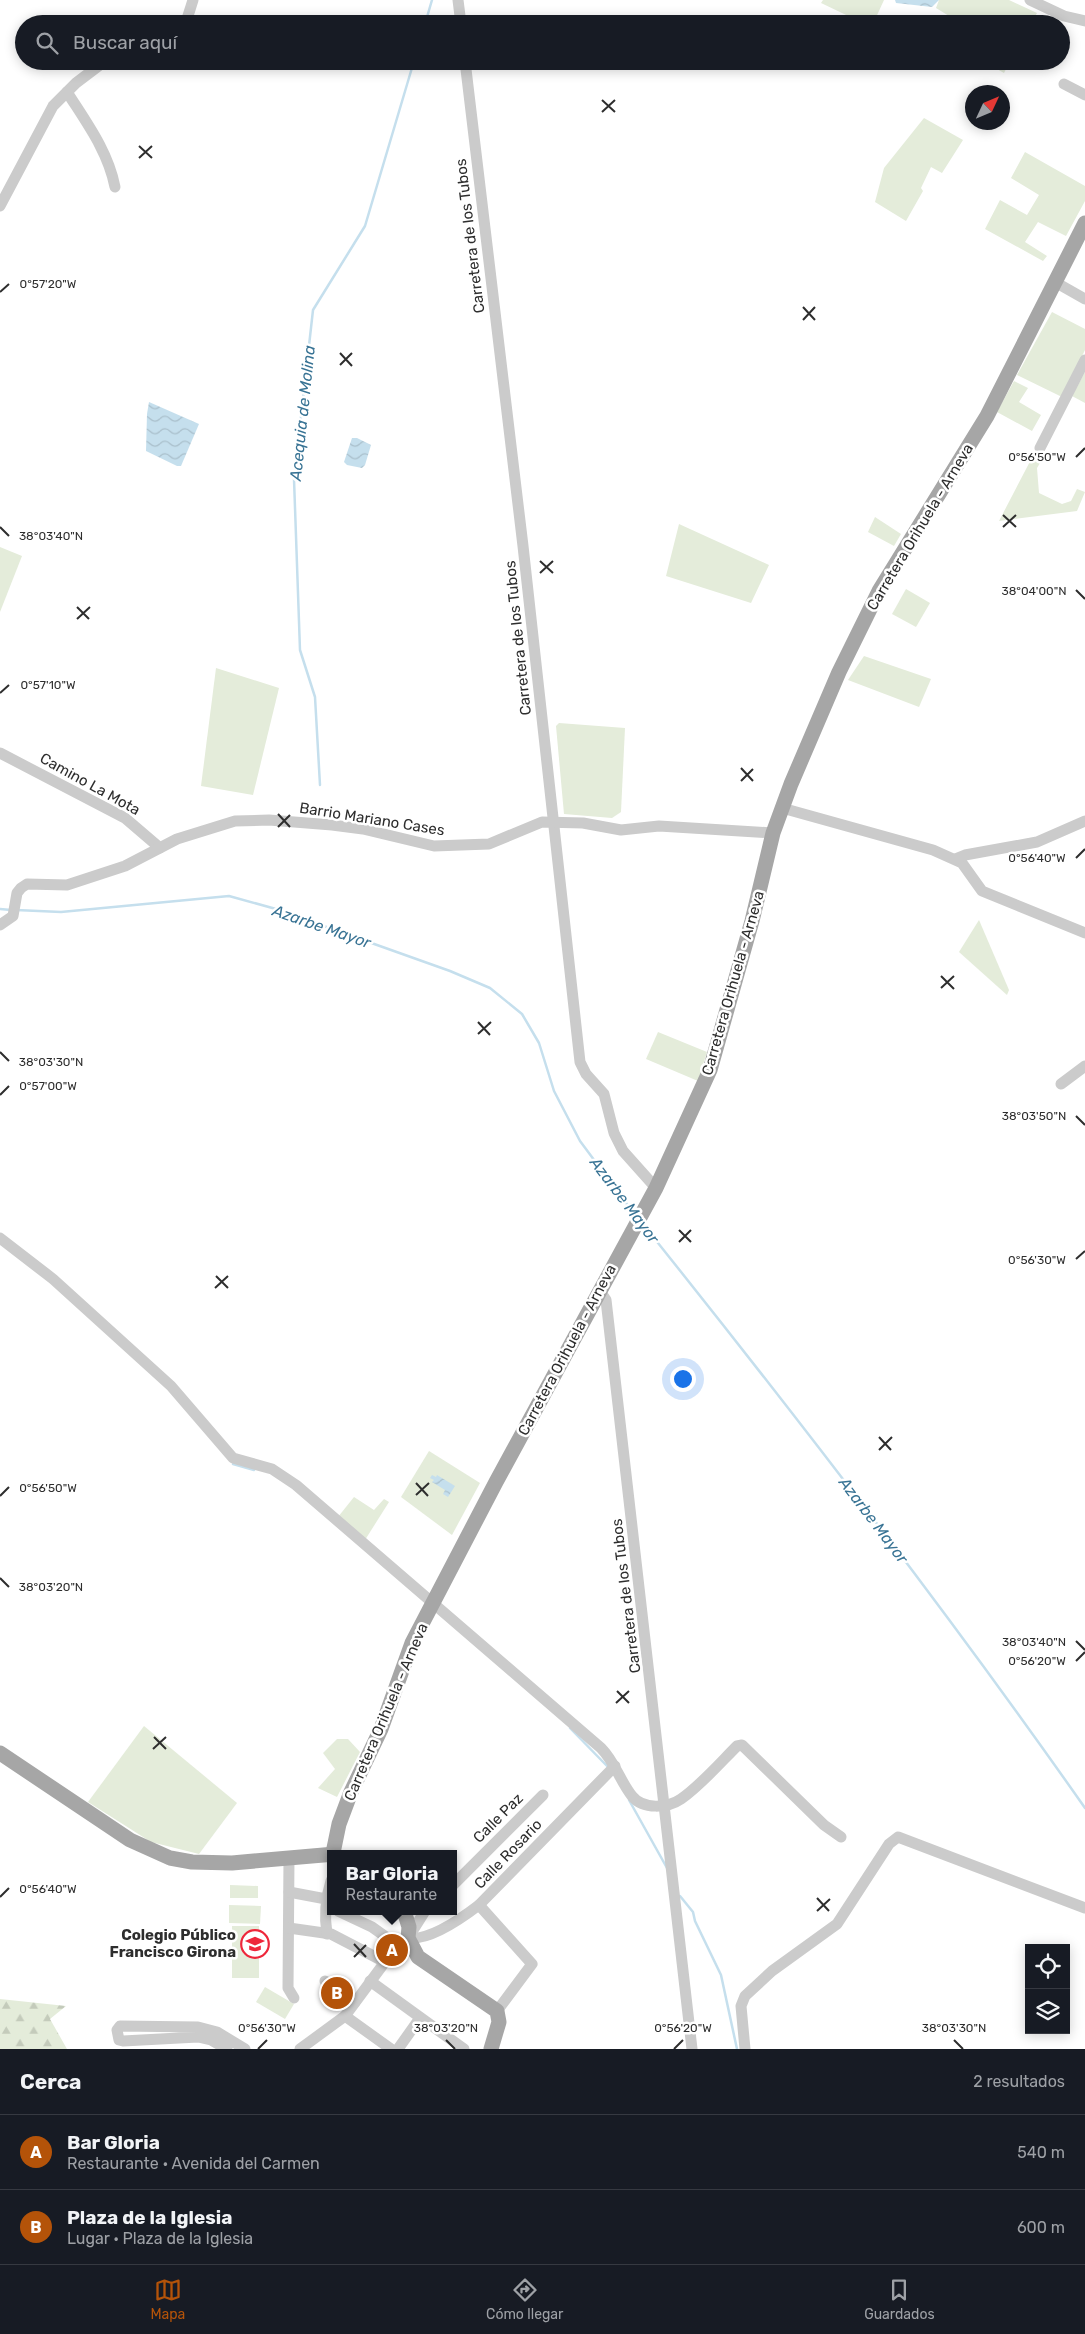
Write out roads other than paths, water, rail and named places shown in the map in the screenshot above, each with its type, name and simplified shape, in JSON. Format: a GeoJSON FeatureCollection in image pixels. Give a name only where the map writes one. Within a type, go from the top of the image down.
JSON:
{"type":"FeatureCollection","features":[{"type":"Feature","properties":{"kind":"main road","name":"Carretera Orihuela - Arneva"},"geometry":{"type":"LineString","coordinates":[[335,1850],[339,1824],[351,1792],[381,1729],[412,1643],[599,1290],[656,1188],[710,1070],[752,921],[773,834],[839,672],[879,591],[987,416],[1085,224]]}},
{"type":"Feature","properties":{"kind":"main road"},"geometry":{"type":"LineString","coordinates":[[0,1753],[130,1840],[163,1855],[192,1862],[214,1864],[327,1854]]}},
{"type":"Feature","properties":{"kind":"main road"},"geometry":{"type":"LineString","coordinates":[[405,1915],[409,1927],[404,1942],[418,1957],[497,2010],[499,2022],[491,2049]]}},
{"type":"Feature","properties":{"kind":"street"},"geometry":{"type":"LineString","coordinates":[[188,15],[193,0]]}},
{"type":"Feature","properties":{"kind":"street"},"geometry":{"type":"LineString","coordinates":[[458,0],[460,15]]}},
{"type":"Feature","properties":{"kind":"street"},"geometry":{"type":"LineString","coordinates":[[1030,0],[1062,15]]}},
{"type":"Feature","properties":{"kind":"street"},"geometry":{"type":"LineString","coordinates":[[1070,18],[1085,22]]}},
{"type":"Feature","properties":{"kind":"street"},"geometry":{"type":"LineString","coordinates":[[0,206],[53,106],[94,70]]}},
{"type":"Feature","properties":{"kind":"street","name":"Carretera de los Tubos"},"geometry":{"type":"LineString","coordinates":[[466,70],[554,822],[580,1062],[586,1074],[604,1094],[614,1133],[623,1151],[656,1188]]}},
{"type":"Feature","properties":{"kind":"street"},"geometry":{"type":"LineString","coordinates":[[1064,84],[1085,95]]}},
{"type":"Feature","properties":{"kind":"street"},"geometry":{"type":"LineString","coordinates":[[67,92],[99,143],[111,168],[115,187]]}},
{"type":"Feature","properties":{"kind":"street"},"geometry":{"type":"LineString","coordinates":[[1055,282],[1085,299]]}},
{"type":"Feature","properties":{"kind":"street"},"geometry":{"type":"LineString","coordinates":[[1040,448],[1085,360]]}},
{"type":"Feature","properties":{"kind":"street","name":"Camino La Mota"},"geometry":{"type":"LineString","coordinates":[[0,753],[126,818],[160,848]]}},
{"type":"Feature","properties":{"kind":"street"},"geometry":{"type":"LineString","coordinates":[[782,808],[933,850],[955,859],[969,871],[982,891],[1085,933]]}},
{"type":"Feature","properties":{"kind":"street","name":"Barrio Mariano Cases"},"geometry":{"type":"LineString","coordinates":[[0,925],[13,916],[17,893],[28,884],[67,885],[125,866],[177,840],[221,824],[253,819],[332,824],[363,829],[434,846],[489,844],[542,822],[583,823],[621,830],[659,826],[773,834]]}},
{"type":"Feature","properties":{"kind":"street"},"geometry":{"type":"LineString","coordinates":[[955,859],[965,855],[1037,842],[1085,822]]}},
{"type":"Feature","properties":{"kind":"street"},"geometry":{"type":"LineString","coordinates":[[1061,1084],[1085,1066]]}},
{"type":"Feature","properties":{"kind":"street"},"geometry":{"type":"LineString","coordinates":[[0,1238],[53,1279],[171,1386],[233,1458],[272,1469],[296,1485],[431,1605],[601,1748],[615,1766],[632,1796],[638,1802],[646,1806],[664,1805],[681,1800],[737,1746],[742,1745],[824,1825],[841,1837]]}},
{"type":"Feature","properties":{"kind":"street","name":"Carretera de los Tubos"},"geometry":{"type":"LineString","coordinates":[[599,1290],[606,1300],[692,2049]]}},
{"type":"Feature","properties":{"kind":"street","name":"Calle Rosario"},"geometry":{"type":"LineString","coordinates":[[404,1942],[418,1940],[439,1930],[463,1918],[479,1905],[615,1766]]}},
{"type":"Feature","properties":{"kind":"street","name":"Calle Paz"},"geometry":{"type":"LineString","coordinates":[[457,1881],[543,1795]]}},
{"type":"Feature","properties":{"kind":"street"},"geometry":{"type":"LineString","coordinates":[[745,2049],[741,2006],[745,1996],[772,1971],[837,1924],[889,1844],[898,1837],[1085,1908]]}},
{"type":"Feature","properties":{"kind":"street"},"geometry":{"type":"LineString","coordinates":[[288,1858],[290,1892],[288,1988],[294,1998]]}},
{"type":"Feature","properties":{"kind":"street"},"geometry":{"type":"LineString","coordinates":[[290,1892],[327,1905],[327,1934]]}},
{"type":"Feature","properties":{"kind":"street"},"geometry":{"type":"LineString","coordinates":[[479,1905],[532,1964],[497,2010]]}},
{"type":"Feature","properties":{"kind":"street"},"geometry":{"type":"LineString","coordinates":[[346,1915],[404,1942]]}},
{"type":"Feature","properties":{"kind":"street"},"geometry":{"type":"LineString","coordinates":[[300,2049],[345,2016],[370,1981],[404,1942],[423,1915]]}},
{"type":"Feature","properties":{"kind":"street"},"geometry":{"type":"LineString","coordinates":[[289,1928],[331,1934],[385,1962]]}},
{"type":"Feature","properties":{"kind":"street"},"geometry":{"type":"LineString","coordinates":[[370,1981],[464,2049]]}},
{"type":"Feature","properties":{"kind":"street"},"geometry":{"type":"LineString","coordinates":[[325,1982],[335,1991],[355,2002]]}},
{"type":"Feature","properties":{"kind":"street"},"geometry":{"type":"LineString","coordinates":[[345,2016],[391,2049]]}},
{"type":"Feature","properties":{"kind":"street"},"geometry":{"type":"LineString","coordinates":[[398,2049],[420,2018]]}},
{"type":"Feature","properties":{"kind":"street"},"geometry":{"type":"LineString","coordinates":[[227,2049],[211,2040],[198,2037],[123,2041],[119,2040],[117,2030],[120,2026],[198,2026],[217,2032],[245,2049]]}},
{"type":"Feature","properties":{"kind":"water"},"geometry":{"type":"Polygon","coordinates":[[[895,0],[939,0],[932,7],[896,3],[895,0]]]}},
{"type":"Feature","properties":{"kind":"water"},"geometry":{"type":"Polygon","coordinates":[[[149,402],[199,424],[181,466],[177,466],[146,451],[149,402]]]}},
{"type":"Feature","properties":{"kind":"water"},"geometry":{"type":"Polygon","coordinates":[[[352,438],[357,438],[371,445],[365,465],[362,468],[347,465],[344,462],[352,438]]]}},
{"type":"Feature","properties":{"kind":"water"},"geometry":{"type":"Polygon","coordinates":[[[432,1475],[436,1477],[437,1475],[455,1486],[448,1497],[443,1494],[445,1490],[432,1482],[434,1480],[430,1478],[432,1475]]]}},
{"type":"Feature","properties":{"kind":"waterway","name":"Acequia de Molina"},"geometry":{"type":"LineString","coordinates":[[428,15],[432,0]]}},
{"type":"Feature","properties":{"kind":"waterway","name":"Acequia de Molina"},"geometry":{"type":"LineString","coordinates":[[320,785],[315,697],[300,650],[294,479],[313,310],[365,226],[411,70]]}},
{"type":"Feature","properties":{"kind":"waterway","name":"Azarbe Mayor"},"geometry":{"type":"LineString","coordinates":[[16,910],[61,912],[229,896],[276,909],[450,971],[490,988],[522,1014],[539,1043],[554,1091],[580,1141],[635,1215]]}},
{"type":"Feature","properties":{"kind":"waterway","name":"Azarbe Mayor"},"geometry":{"type":"LineString","coordinates":[[0,909],[11,910]]}},
{"type":"Feature","properties":{"kind":"waterway","name":"Azarbe Mayor"},"geometry":{"type":"LineString","coordinates":[[642,1223],[924,1585],[1085,1808]]}},
{"type":"Feature","properties":{"kind":"waterway"},"geometry":{"type":"LineString","coordinates":[[233,1464],[254,1470]]}},
{"type":"Feature","properties":{"kind":"waterway"},"geometry":{"type":"LineString","coordinates":[[570,1728],[608,1767]]}},
{"type":"Feature","properties":{"kind":"waterway"},"geometry":{"type":"LineString","coordinates":[[629,1800],[667,1868]]}},
{"type":"Feature","properties":{"kind":"waterway"},"geometry":{"type":"LineString","coordinates":[[680,1896],[693,1912],[695,1921],[721,1975],[737,2049]]}},
{"type":"Feature","properties":{"kind":"place","name":"Colegio Público Francisco Girona"},"geometry":{"type":"Point","coordinates":[255,1944]}},
{"type":"Feature","properties":{"kind":"place","name":"Bar Gloria"},"geometry":{"type":"Point","coordinates":[392,1950]}},
{"type":"Feature","properties":{"kind":"place","name":"Plaza de la Iglesia"},"geometry":{"type":"Point","coordinates":[337,1993]}}]}
